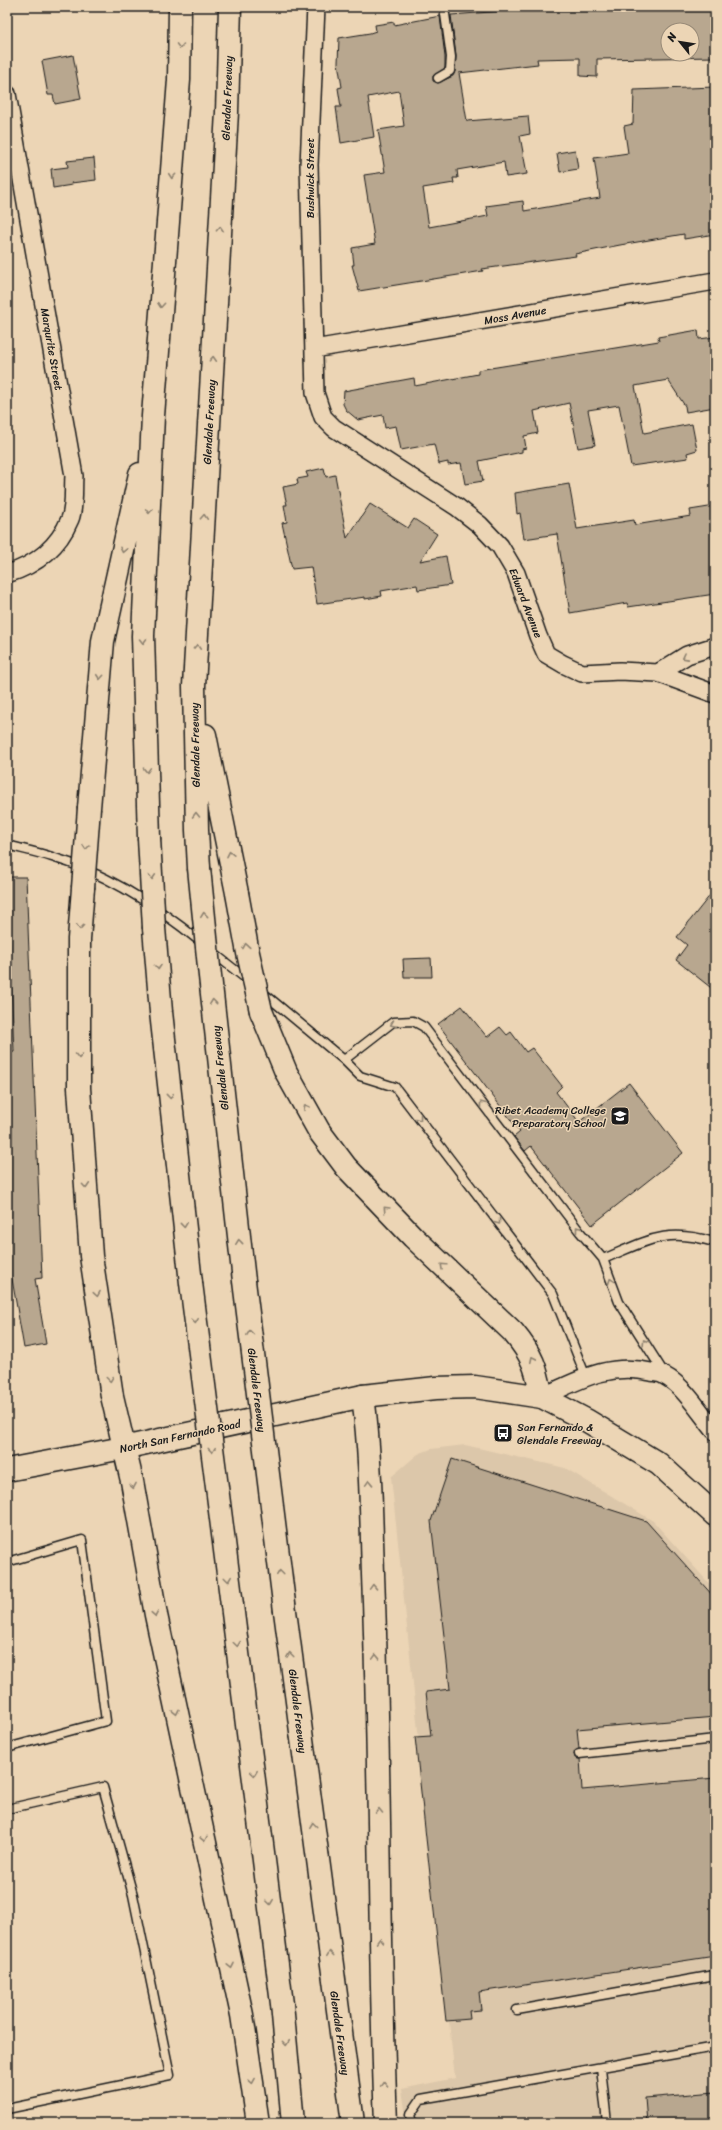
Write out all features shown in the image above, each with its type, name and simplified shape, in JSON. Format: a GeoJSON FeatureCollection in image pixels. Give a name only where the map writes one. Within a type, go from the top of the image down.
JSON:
{"type":"FeatureCollection","features":[{"type":"Feature","properties":{"kind":"main road"},"geometry":{"type":"LineString","coordinates":[[180,7],[179,80],[153,416],[143,636],[154,928],[161,1012],[190,1283],[282,2004],[294,2123]]}},
{"type":"Feature","properties":{"kind":"main road","name":"Glendale Freeway"},"geometry":{"type":"LineString","coordinates":[[230,7],[227,120],[194,686],[196,830],[209,967],[244,1281],[285,1612],[353,2123]]}},
{"type":"Feature","properties":{"kind":"main road"},"geometry":{"type":"LineString","coordinates":[[153,416],[103,642],[79,939],[79,1088],[90,1248],[112,1396],[132,1482],[156,1615],[242,2015],[258,2123]]}},
{"type":"Feature","properties":{"kind":"main road"},"geometry":{"type":"LineString","coordinates":[[194,686],[261,1011],[286,1072],[319,1131],[346,1167],[413,1237],[513,1332],[528,1349],[536,1365],[542,1397]]}},
{"type":"Feature","properties":{"kind":"main road","name":"North San Fernando Road"},"geometry":{"type":"LineString","coordinates":[[7,1470],[123,1448],[363,1396],[436,1388],[475,1387],[542,1397],[620,1439],[659,1464],[715,1514]]}},
{"type":"Feature","properties":{"kind":"main road"},"geometry":{"type":"LineString","coordinates":[[363,1396],[368,1442],[377,1688],[380,1980],[386,2123]]}},
{"type":"Feature","properties":{"kind":"street","name":"Bushwick Street"},"geometry":{"type":"LineString","coordinates":[[314,349],[309,166],[316,7]]}},
{"type":"Feature","properties":{"kind":"street","name":"Marqurite Street"},"geometry":{"type":"LineString","coordinates":[[7,94],[74,476],[70,518],[52,549],[24,569],[7,574]]}},
{"type":"Feature","properties":{"kind":"street","name":"Moss Avenue"},"geometry":{"type":"LineString","coordinates":[[314,349],[715,281]]}},
{"type":"Feature","properties":{"kind":"street","name":"Edward Avenue"},"geometry":{"type":"LineString","coordinates":[[314,349],[316,393],[323,417],[334,428],[457,507],[480,525],[500,546],[516,573],[538,636],[546,654],[582,673],[620,671],[658,673],[715,694]]}},
{"type":"Feature","properties":{"kind":"street"},"geometry":{"type":"LineString","coordinates":[[658,673],[687,655],[715,646]]}},
{"type":"Feature","properties":{"kind":"street"},"geometry":{"type":"LineString","coordinates":[[542,1397],[586,1377],[623,1368],[665,1375],[680,1388],[715,1430]]}},
{"type":"Feature","properties":{"kind":"lane"},"geometry":{"type":"LineString","coordinates":[[438,78],[450,71],[451,57],[444,7]]}},
{"type":"Feature","properties":{"kind":"lane"},"geometry":{"type":"LineString","coordinates":[[7,845],[53,857],[113,882],[169,916],[344,1060],[360,1076],[396,1087],[553,1294],[586,1377]]}},
{"type":"Feature","properties":{"kind":"lane"},"geometry":{"type":"LineString","coordinates":[[344,1060],[393,1022],[413,1021],[424,1027],[580,1232],[603,1259],[619,1302],[665,1375]]}},
{"type":"Feature","properties":{"kind":"lane"},"geometry":{"type":"LineString","coordinates":[[603,1259],[664,1236],[683,1235],[714,1242]]}},
{"type":"Feature","properties":{"kind":"lane"},"geometry":{"type":"LineString","coordinates":[[7,1562],[82,1540],[106,1722],[7,1748]]}},
{"type":"Feature","properties":{"kind":"lane"},"geometry":{"type":"LineString","coordinates":[[579,1754],[715,1739]]}},
{"type":"Feature","properties":{"kind":"lane"},"geometry":{"type":"LineString","coordinates":[[7,1809],[103,1787],[133,1895],[170,2075],[7,2109],[7,2106]]}},
{"type":"Feature","properties":{"kind":"lane"},"geometry":{"type":"LineString","coordinates":[[517,2010],[715,1975]]}},
{"type":"Feature","properties":{"kind":"lane"},"geometry":{"type":"LineString","coordinates":[[412,2123],[410,2115],[421,2100],[715,2048]]}},
{"type":"Feature","properties":{"kind":"lane"},"geometry":{"type":"LineString","coordinates":[[600,2068],[607,2123]]}},
{"type":"Feature","properties":{"kind":"shaded area"},"geometry":{"type":"Polygon","coordinates":[[[465,1445],[565,1468],[653,1521],[715,1590],[715,2123],[407,2123],[402,2089],[455,2078],[391,1477],[418,1454],[431,1449],[465,1445]]]}},
{"type":"Feature","properties":{"kind":"building"},"geometry":{"type":"Polygon","coordinates":[[[556,7],[715,7],[715,57],[700,57],[700,22],[660,22],[660,58],[597,59],[597,77],[580,76],[580,58],[537,59],[538,64],[459,73],[467,121],[528,116],[530,134],[520,136],[527,174],[506,177],[504,162],[457,170],[458,178],[453,178],[454,183],[423,188],[429,227],[488,216],[486,206],[523,201],[524,211],[600,198],[594,158],[628,153],[624,126],[633,124],[634,90],[715,87],[715,234],[684,239],[684,234],[575,254],[576,256],[482,269],[483,271],[359,291],[352,265],[354,265],[352,248],[375,244],[364,175],[385,172],[378,130],[404,126],[399,91],[368,97],[374,137],[341,143],[336,107],[341,107],[338,88],[342,87],[338,63],[339,38],[376,31],[375,25],[394,22],[394,25],[440,16],[445,68],[433,76],[433,81],[438,83],[453,76],[455,71],[456,56],[451,15],[556,7]]]}},
{"type":"Feature","properties":{"kind":"building"},"geometry":{"type":"Polygon","coordinates":[[[73,55],[81,99],[55,104],[53,95],[48,95],[42,61],[73,55]]]}},
{"type":"Feature","properties":{"kind":"building"},"geometry":{"type":"Polygon","coordinates":[[[575,150],[578,169],[560,172],[557,153],[575,150]]]}},
{"type":"Feature","properties":{"kind":"building"},"geometry":{"type":"Polygon","coordinates":[[[94,158],[96,180],[71,183],[72,185],[53,188],[51,169],[68,167],[67,161],[94,158]]]}},
{"type":"Feature","properties":{"kind":"building"},"geometry":{"type":"Polygon","coordinates":[[[698,330],[699,339],[715,337],[715,407],[686,412],[685,406],[668,380],[635,386],[644,433],[692,424],[697,450],[687,453],[688,458],[631,466],[619,405],[588,410],[595,445],[578,448],[569,403],[534,411],[538,433],[524,436],[526,448],[522,449],[522,452],[479,461],[483,481],[465,484],[461,463],[448,465],[448,462],[439,464],[434,444],[401,450],[396,426],[385,428],[383,415],[358,420],[346,410],[343,404],[344,391],[414,378],[415,386],[478,374],[478,370],[659,341],[658,337],[698,330]]]}},
{"type":"Feature","properties":{"kind":"building"},"geometry":{"type":"Polygon","coordinates":[[[324,468],[326,477],[335,475],[347,538],[370,504],[408,528],[414,519],[437,534],[420,561],[446,556],[451,585],[418,590],[417,585],[381,591],[382,596],[317,604],[311,567],[292,569],[282,523],[287,522],[284,505],[287,505],[283,487],[298,484],[297,479],[308,477],[306,472],[324,468]]]}},
{"type":"Feature","properties":{"kind":"building"},"geometry":{"type":"Polygon","coordinates":[[[569,484],[577,529],[634,520],[635,525],[691,516],[690,510],[715,506],[715,594],[628,607],[627,603],[570,613],[557,534],[524,539],[520,513],[517,514],[515,493],[569,484]]]}},
{"type":"Feature","properties":{"kind":"building"},"geometry":{"type":"Polygon","coordinates":[[[7,877],[26,877],[42,1278],[35,1279],[46,1344],[24,1348],[12,1279],[7,1280],[7,1053],[14,1052],[7,877]]]}},
{"type":"Feature","properties":{"kind":"building"},"geometry":{"type":"Polygon","coordinates":[[[715,889],[715,991],[676,960],[687,945],[677,937],[715,889]]]}},
{"type":"Feature","properties":{"kind":"building"},"geometry":{"type":"Polygon","coordinates":[[[431,958],[432,977],[404,977],[403,959],[431,958]]]}},
{"type":"Feature","properties":{"kind":"building","name":"Ribet Academy College Preparatory School"},"geometry":{"type":"Polygon","coordinates":[[[462,1006],[487,1037],[500,1027],[507,1035],[511,1032],[526,1052],[532,1048],[562,1086],[556,1092],[579,1122],[629,1083],[683,1153],[592,1225],[531,1146],[525,1151],[514,1137],[520,1132],[438,1024],[462,1006]]]}},
{"type":"Feature","properties":{"kind":"building"},"geometry":{"type":"Polygon","coordinates":[[[452,1459],[646,1521],[715,1598],[715,1717],[577,1729],[579,1749],[574,1754],[575,1758],[580,1759],[582,1790],[715,1778],[715,1956],[479,1992],[481,2010],[469,2011],[470,2019],[446,2021],[415,1737],[431,1736],[426,1692],[450,1689],[431,1521],[452,1459]]]}},
{"type":"Feature","properties":{"kind":"building"},"geometry":{"type":"Polygon","coordinates":[[[715,2092],[715,2123],[647,2123],[645,2098],[715,2092]]]}},
{"type":"Feature","properties":{"kind":"place","name":"Ribet Academy College Preparatory School"},"geometry":{"type":"Point","coordinates":[620,1116]}},
{"type":"Feature","properties":{"kind":"place","name":"San Fernando & Glendale Freeway"},"geometry":{"type":"Point","coordinates":[503,1433]}}]}
